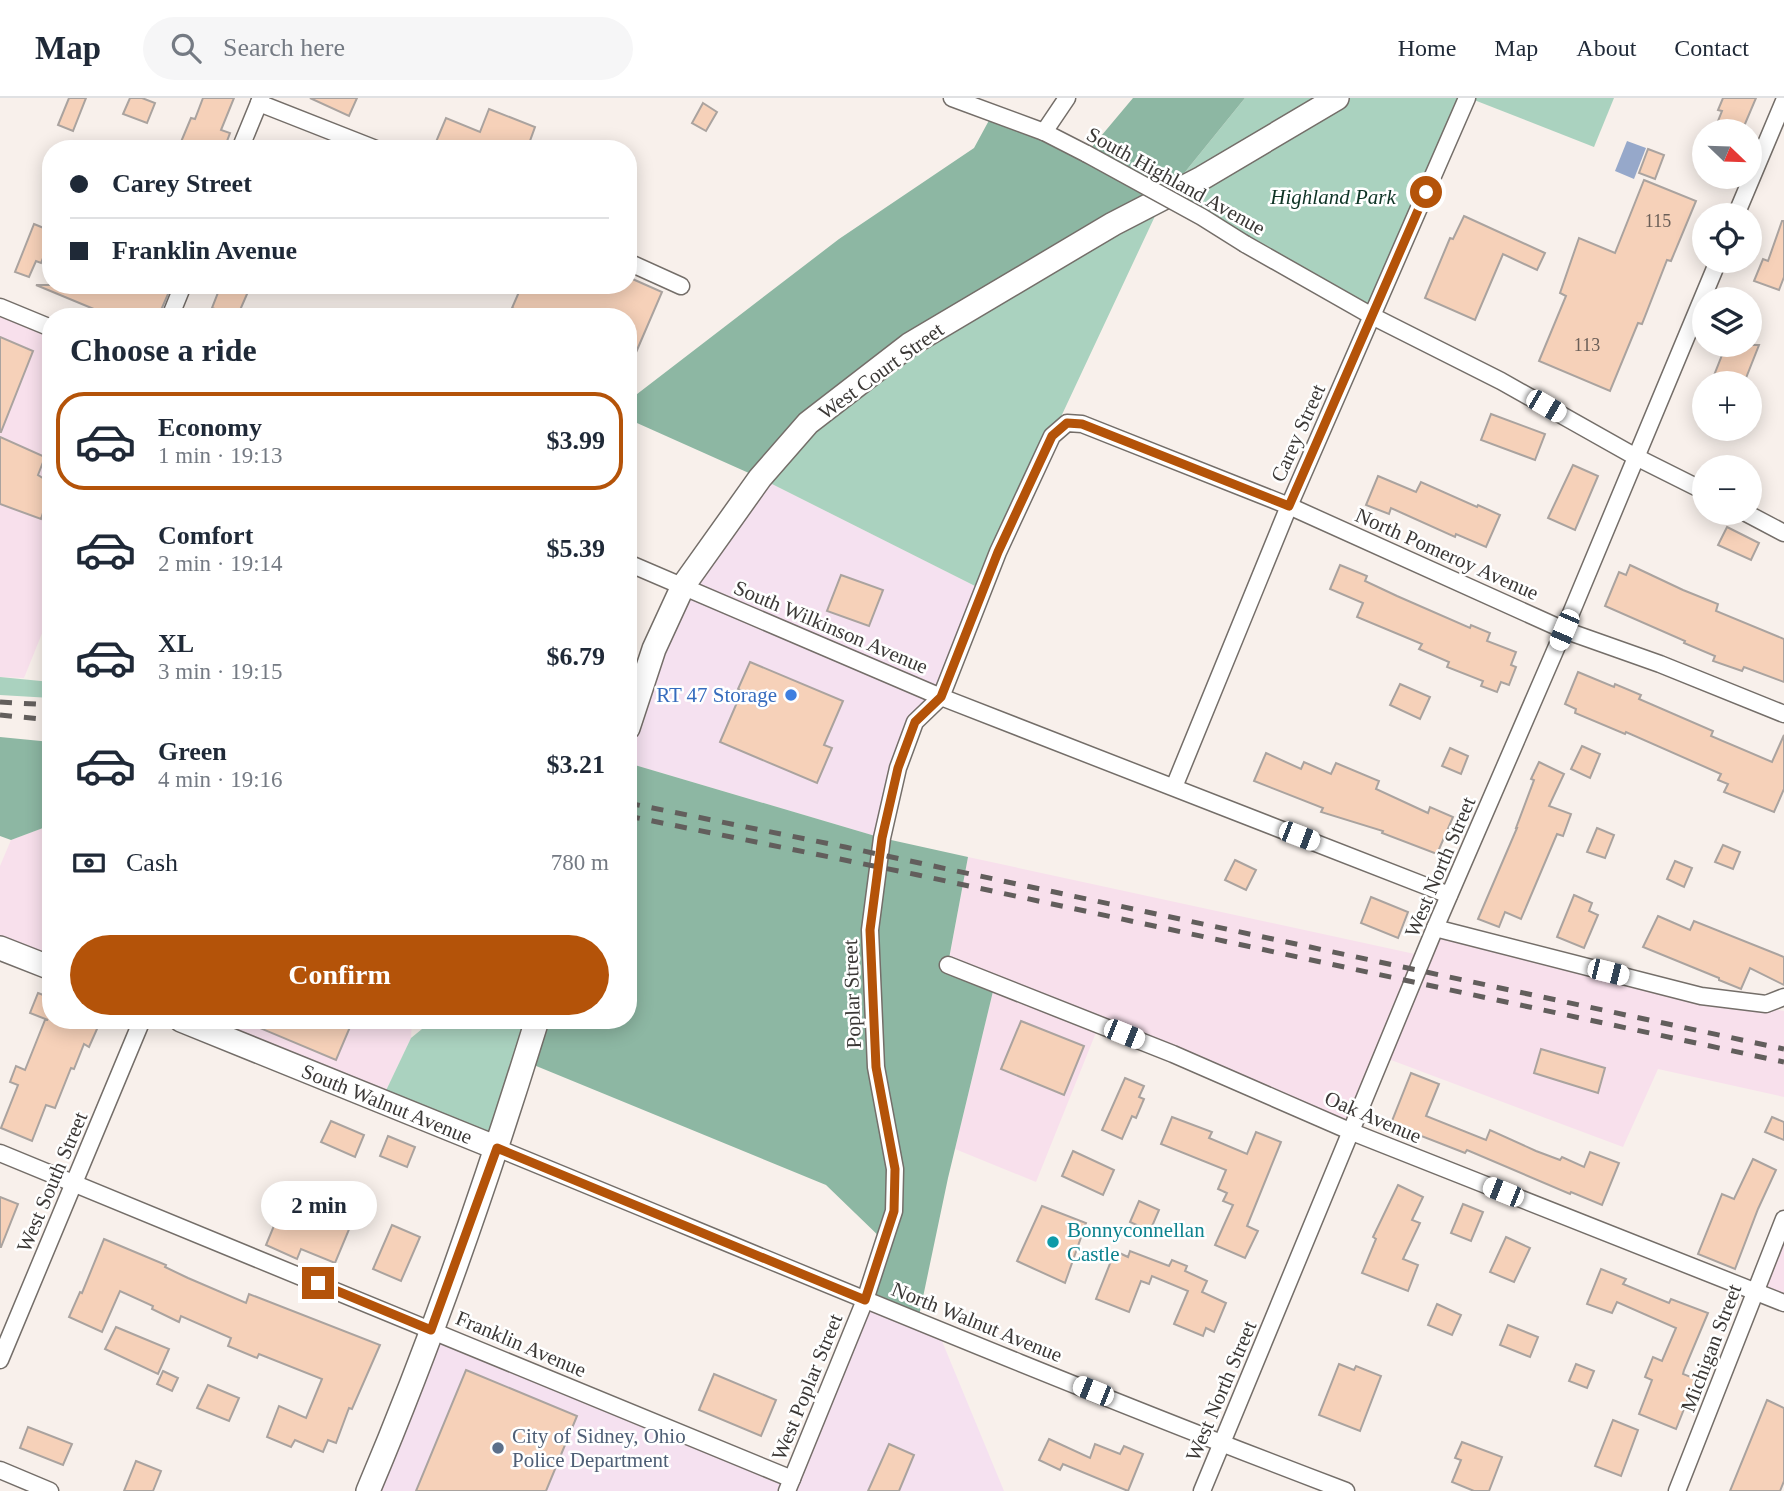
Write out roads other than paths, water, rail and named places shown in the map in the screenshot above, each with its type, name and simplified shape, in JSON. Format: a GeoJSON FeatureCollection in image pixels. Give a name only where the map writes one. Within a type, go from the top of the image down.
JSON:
{"type":"FeatureCollection","features":[{"type":"Feature","properties":{"kind":"main road","name":"West Court Street"},"geometry":{"type":"LineString","coordinates":[[637,701],[654,649],[683,586],[760,478],[808,424],[909,345],[1113,224],[1202,178],[1337,98]]}},
{"type":"Feature","properties":{"kind":"main road"},"geometry":{"type":"LineString","coordinates":[[0,948],[42,964]]}},
{"type":"Feature","properties":{"kind":"main road","name":"South Walnut Avenue"},"geometry":{"type":"LineString","coordinates":[[203,1029],[497,1148]]}},
{"type":"Feature","properties":{"kind":"main road"},"geometry":{"type":"LineString","coordinates":[[368,1491],[431,1330],[497,1148],[534,1029]]}},
{"type":"Feature","properties":{"kind":"street","name":"South Highland Avenue"},"geometry":{"type":"LineString","coordinates":[[952,98],[1044,132],[1087,154],[1372,316],[1501,381],[1692,486]]}},
{"type":"Feature","properties":{"kind":"street"},"geometry":{"type":"LineString","coordinates":[[1044,132],[1067,98]]}},
{"type":"Feature","properties":{"kind":"street","name":"Carey Street"},"geometry":{"type":"LineString","coordinates":[[1174,787],[1289,506],[1467,98]]}},
{"type":"Feature","properties":{"kind":"street"},"geometry":{"type":"LineString","coordinates":[[244,140],[260,100],[355,140]]}},
{"type":"Feature","properties":{"kind":"street"},"geometry":{"type":"LineString","coordinates":[[1741,203],[1784,101]]}},
{"type":"Feature","properties":{"kind":"street"},"geometry":{"type":"LineString","coordinates":[[637,266],[681,286]]}},
{"type":"Feature","properties":{"kind":"street","name":"West North Street"},"geometry":{"type":"LineString","coordinates":[[1202,1491],[1449,894],[1564,630],[1713,273]]}},
{"type":"Feature","properties":{"kind":"street"},"geometry":{"type":"LineString","coordinates":[[0,307],[42,324]]}},
{"type":"Feature","properties":{"kind":"street","name":"North Pomeroy Avenue"},"geometry":{"type":"LineString","coordinates":[[941,697],[1009,529],[1052,436],[1067,423],[1082,424],[1289,506],[1564,630],[1660,664],[1784,714]]}},
{"type":"Feature","properties":{"kind":"street"},"geometry":{"type":"LineString","coordinates":[[1762,521],[1784,533]]}},
{"type":"Feature","properties":{"kind":"street","name":"South Wilkinson Avenue"},"geometry":{"type":"LineString","coordinates":[[637,567],[941,697],[1449,894]]}},
{"type":"Feature","properties":{"kind":"street","name":"Poplar Street"},"geometry":{"type":"LineString","coordinates":[[865,1300],[894,1211],[895,1169],[876,1067],[870,930],[880,851],[898,768],[915,722],[941,697]]}},
{"type":"Feature","properties":{"kind":"street"},"geometry":{"type":"LineString","coordinates":[[1435,928],[1701,996],[1766,1004],[1784,997]]}},
{"type":"Feature","properties":{"kind":"street","name":"Oak Avenue"},"geometry":{"type":"LineString","coordinates":[[948,965],[1173,1054],[1352,1132],[1784,1303]]}},
{"type":"Feature","properties":{"kind":"street","name":"West South Street"},"geometry":{"type":"LineString","coordinates":[[0,1360],[138,1029]]}},
{"type":"Feature","properties":{"kind":"street","name":"South Walnut Avenue"},"geometry":{"type":"LineString","coordinates":[[497,1148],[865,1300]]}},
{"type":"Feature","properties":{"kind":"street","name":"Franklin Avenue"},"geometry":{"type":"LineString","coordinates":[[0,1153],[431,1330],[789,1485]]}},
{"type":"Feature","properties":{"kind":"street","name":"Michigan Street"},"geometry":{"type":"LineString","coordinates":[[1677,1491],[1784,1219]]}},
{"type":"Feature","properties":{"kind":"street","name":"North Walnut Avenue"},"geometry":{"type":"LineString","coordinates":[[865,1300],[1346,1491]]}},
{"type":"Feature","properties":{"kind":"street","name":"West Poplar Street"},"geometry":{"type":"LineString","coordinates":[[789,1485],[865,1300]]}},
{"type":"Feature","properties":{"kind":"street"},"geometry":{"type":"LineString","coordinates":[[0,1470],[50,1491]]}},
{"type":"Feature","properties":{"kind":"water"},"geometry":{"type":"Polygon","coordinates":[[[1627,141],[1646,148],[1634,179],[1615,171],[1627,141]]]}},
{"type":"Feature","properties":{"kind":"railway"},"geometry":{"type":"LineString","coordinates":[[0,702],[42,704]]}},
{"type":"Feature","properties":{"kind":"railway"},"geometry":{"type":"LineString","coordinates":[[0,715],[42,719]]}},
{"type":"Feature","properties":{"kind":"railway"},"geometry":{"type":"LineString","coordinates":[[637,805],[1784,1049]]}},
{"type":"Feature","properties":{"kind":"railway"},"geometry":{"type":"LineString","coordinates":[[637,818],[918,875],[1784,1062]]}},
{"type":"Feature","properties":{"kind":"place","name":"RT 47 Storage"},"geometry":{"type":"Point","coordinates":[791,695]}},
{"type":"Feature","properties":{"kind":"place","name":"Bonnyconnellan Castle"},"geometry":{"type":"Point","coordinates":[1053,1242]}},
{"type":"Feature","properties":{"kind":"place","name":"City of Sidney, Ohio Police Department"},"geometry":{"type":"Point","coordinates":[498,1448]}},
{"type":"Feature","properties":{"kind":"park label","name":"Highland Park"},"geometry":{"type":"Point","coordinates":[1333,197]}}]}
